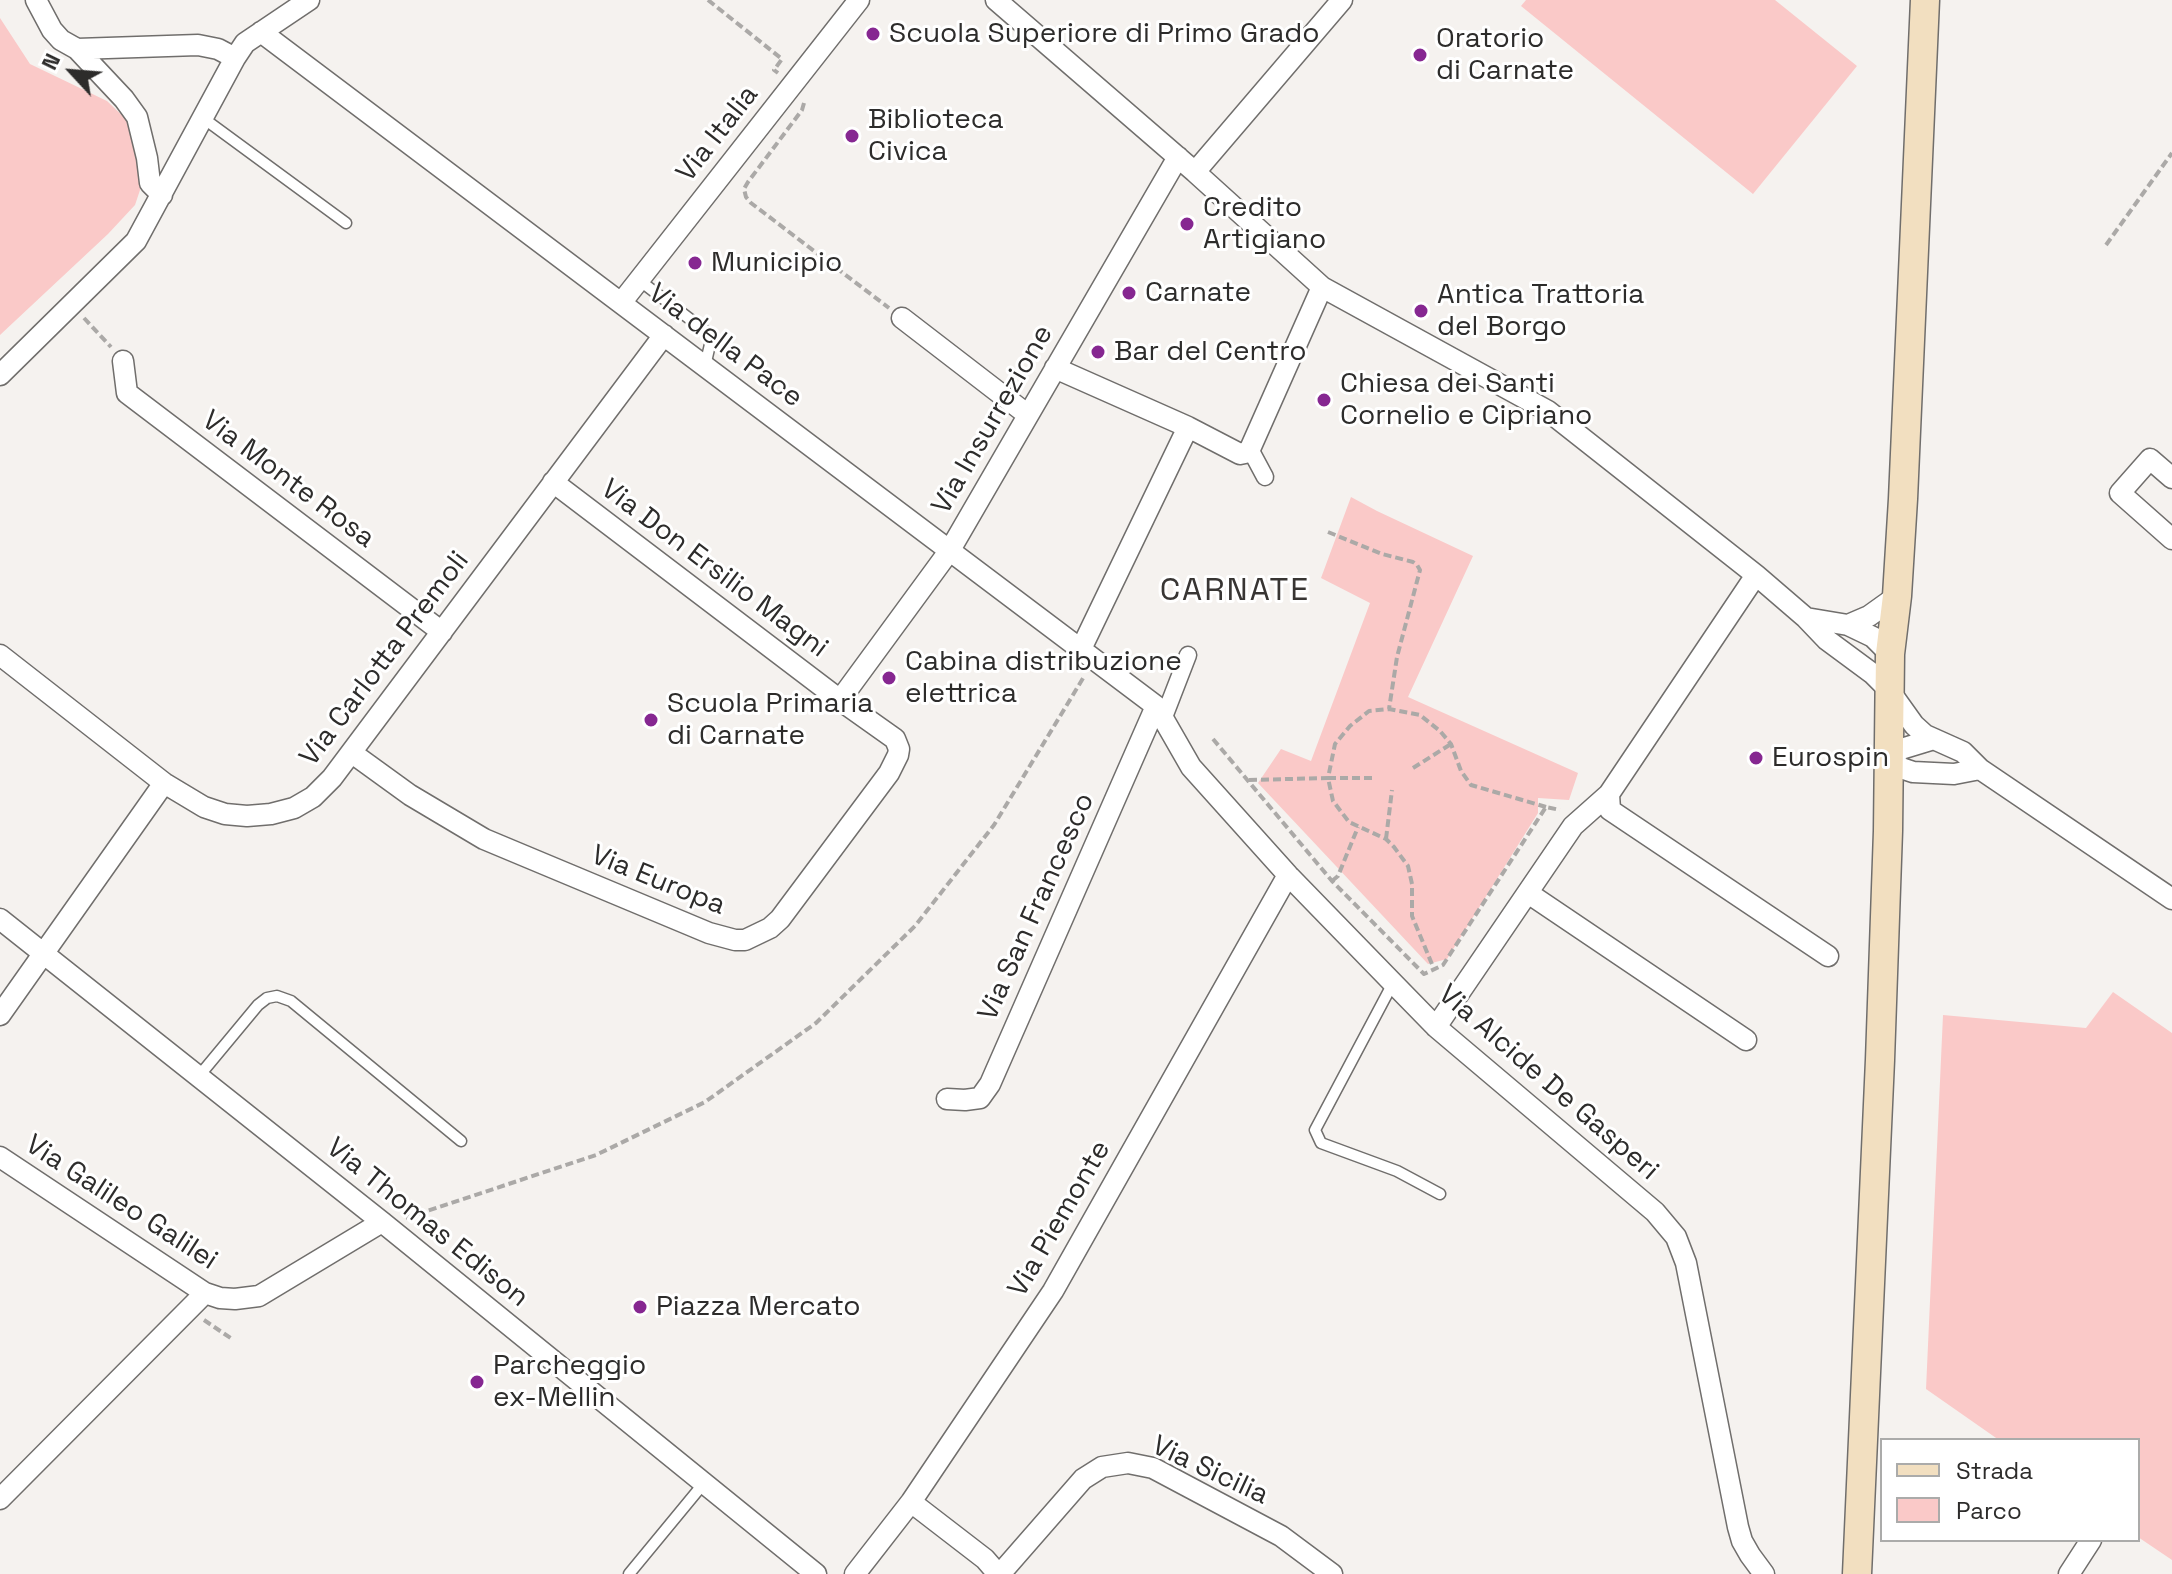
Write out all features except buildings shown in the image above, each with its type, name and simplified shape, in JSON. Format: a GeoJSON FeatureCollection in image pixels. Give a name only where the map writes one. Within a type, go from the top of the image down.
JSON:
{"type":"FeatureCollection","features":[{"type":"Feature","properties":{"kind":"main road"},"geometry":{"type":"LineString","coordinates":[[1857,1574],[1888,831],[1890,654],[1904,483],[1925,0]]}},
{"type":"Feature","properties":{"kind":"street"},"geometry":{"type":"LineString","coordinates":[[36,0],[52,30],[61,40],[77,49],[137,117],[150,183],[162,195]]}},
{"type":"Feature","properties":{"kind":"street"},"geometry":{"type":"LineString","coordinates":[[0,375],[136,241],[245,43],[309,0]]}},
{"type":"Feature","properties":{"kind":"street","name":"Via Italia"},"geometry":{"type":"LineString","coordinates":[[621,303],[859,0]]}},
{"type":"Feature","properties":{"kind":"street"},"geometry":{"type":"LineString","coordinates":[[996,0],[1178,157],[1322,287],[1548,411],[1756,575],[1827,640],[1873,674],[1925,735],[1963,752],[1980,769],[2172,899]]}},
{"type":"Feature","properties":{"kind":"street"},"geometry":{"type":"LineString","coordinates":[[1195,172],[1342,0]]}},
{"type":"Feature","properties":{"kind":"street","name":"Via della Pace"},"geometry":{"type":"LineString","coordinates":[[261,32],[1088,654],[1160,712]]}},
{"type":"Feature","properties":{"kind":"street"},"geometry":{"type":"LineString","coordinates":[[77,49],[198,45],[218,49],[235,58]]}},
{"type":"Feature","properties":{"kind":"street","name":"Via Insurrezione"},"geometry":{"type":"LineString","coordinates":[[840,700],[950,550],[1178,157]]}},
{"type":"Feature","properties":{"kind":"street"},"geometry":{"type":"LineString","coordinates":[[1055,368],[1188,427],[1240,454],[1248,451],[1322,287]]}},
{"type":"Feature","properties":{"kind":"street"},"geometry":{"type":"LineString","coordinates":[[902,318],[1028,415]]}},
{"type":"Feature","properties":{"kind":"street","name":"Via Carlotta Premoli"},"geometry":{"type":"LineString","coordinates":[[0,655],[164,783],[204,807],[225,814],[247,816],[294,808],[313,797],[352,753],[664,335]]}},
{"type":"Feature","properties":{"kind":"street","name":"Via Monte Rosa"},"geometry":{"type":"LineString","coordinates":[[123,361],[127,393],[442,632]]}},
{"type":"Feature","properties":{"kind":"street"},"geometry":{"type":"LineString","coordinates":[[1088,654],[1188,427]]}},
{"type":"Feature","properties":{"kind":"street"},"geometry":{"type":"LineString","coordinates":[[1248,451],[1265,477]]}},
{"type":"Feature","properties":{"kind":"street"},"geometry":{"type":"LineString","coordinates":[[2172,478],[2150,459],[2120,493],[2172,539]]}},
{"type":"Feature","properties":{"kind":"street","name":"Via Don Ersilio Magni"},"geometry":{"type":"LineString","coordinates":[[553,482],[840,700]]}},
{"type":"Feature","properties":{"kind":"street"},"geometry":{"type":"LineString","coordinates":[[1436,1027],[1573,826],[1609,794],[1756,575]]}},
{"type":"Feature","properties":{"kind":"street"},"geometry":{"type":"LineString","coordinates":[[1848,625],[1869,616],[1897,596]]}},
{"type":"Feature","properties":{"kind":"street"},"geometry":{"type":"LineString","coordinates":[[1806,618],[1848,625],[1873,637],[1890,654]]}},
{"type":"Feature","properties":{"kind":"street"},"geometry":{"type":"LineString","coordinates":[[1846,653],[1890,654]]}},
{"type":"Feature","properties":{"kind":"street"},"geometry":{"type":"LineString","coordinates":[[1160,712],[1188,655]]}},
{"type":"Feature","properties":{"kind":"street","name":"Via Europa"},"geometry":{"type":"LineString","coordinates":[[352,753],[410,795],[484,839],[709,933],[745,940],[770,928],[780,919],[895,764],[899,749],[895,739],[840,700]]}},
{"type":"Feature","properties":{"kind":"street","name":"Via Alcide De Gasperi"},"geometry":{"type":"LineString","coordinates":[[1160,712],[1191,767],[1288,875],[1436,1027],[1655,1212],[1676,1237],[1689,1278],[1738,1527],[1742,1541],[1764,1574]]}},
{"type":"Feature","properties":{"kind":"street","name":"Via San Francesco"},"geometry":{"type":"LineString","coordinates":[[947,1099],[980,1098],[990,1084],[1160,712]]}},
{"type":"Feature","properties":{"kind":"street"},"geometry":{"type":"LineString","coordinates":[[1934,739],[1888,753],[1901,768],[1913,772],[1954,774],[1980,769]]}},
{"type":"Feature","properties":{"kind":"street"},"geometry":{"type":"LineString","coordinates":[[1888,831],[1896,801],[1913,772]]}},
{"type":"Feature","properties":{"kind":"street"},"geometry":{"type":"LineString","coordinates":[[0,1015],[164,783]]}},
{"type":"Feature","properties":{"kind":"street"},"geometry":{"type":"LineString","coordinates":[[1609,794],[1610,810],[1828,956]]}},
{"type":"Feature","properties":{"kind":"street","name":"Via Piemonte"},"geometry":{"type":"LineString","coordinates":[[855,1574],[911,1502],[1053,1291],[1288,875]]}},
{"type":"Feature","properties":{"kind":"street"},"geometry":{"type":"LineString","coordinates":[[1528,893],[1746,1040]]}},
{"type":"Feature","properties":{"kind":"street","name":"Via Thomas Edison"},"geometry":{"type":"LineString","coordinates":[[0,919],[382,1222],[816,1574]]}},
{"type":"Feature","properties":{"kind":"street","name":"Via Galileo Galilei"},"geometry":{"type":"LineString","coordinates":[[0,1157],[205,1293],[220,1298],[259,1296],[382,1222]]}},
{"type":"Feature","properties":{"kind":"street"},"geometry":{"type":"LineString","coordinates":[[0,1499],[205,1293]]}},
{"type":"Feature","properties":{"kind":"street","name":"Via Sicilia"},"geometry":{"type":"LineString","coordinates":[[999,1574],[1083,1479],[1102,1467],[1128,1463],[1153,1468],[1281,1536],[1332,1574]]}},
{"type":"Feature","properties":{"kind":"street"},"geometry":{"type":"LineString","coordinates":[[911,1502],[985,1559],[999,1574]]}},
{"type":"Feature","properties":{"kind":"street"},"geometry":{"type":"LineString","coordinates":[[2069,1574],[2090,1542]]}},
{"type":"Feature","properties":{"kind":"lane"},"geometry":{"type":"LineString","coordinates":[[203,118],[346,223]]}},
{"type":"Feature","properties":{"kind":"lane"},"geometry":{"type":"LineString","coordinates":[[639,280],[712,336],[705,366]]}},
{"type":"Feature","properties":{"kind":"lane"},"geometry":{"type":"LineString","coordinates":[[1393,983],[1315,1130],[1321,1143],[1397,1171],[1440,1194]]}},
{"type":"Feature","properties":{"kind":"lane"},"geometry":{"type":"LineString","coordinates":[[199,1076],[258,1005],[267,998],[277,996],[291,1001],[461,1141]]}},
{"type":"Feature","properties":{"kind":"lane"},"geometry":{"type":"LineString","coordinates":[[629,1574],[704,1483]]}},
{"type":"Feature","properties":{"kind":"path"},"geometry":{"type":"LineString","coordinates":[[708,0],[782,59],[774,70],[804,99],[802,110],[748,182],[744,189],[746,197],[902,318]]}},
{"type":"Feature","properties":{"kind":"path"},"geometry":{"type":"LineString","coordinates":[[2106,245],[2172,153]]}},
{"type":"Feature","properties":{"kind":"path"},"geometry":{"type":"LineString","coordinates":[[72,305],[123,361]]}},
{"type":"Feature","properties":{"kind":"path"},"geometry":{"type":"LineString","coordinates":[[1328,532],[1382,554],[1413,562],[1420,570],[1397,657],[1389,709]]}},
{"type":"Feature","properties":{"kind":"path"},"geometry":{"type":"LineString","coordinates":[[382,1222],[408,1217],[596,1155],[705,1102],[816,1023],[915,926],[994,825],[1088,654]]}},
{"type":"Feature","properties":{"kind":"path"},"geometry":{"type":"LineString","coordinates":[[1434,969],[1412,916],[1412,884],[1408,866],[1386,839],[1349,822],[1333,801],[1328,778],[1335,744],[1350,726],[1369,711],[1389,709],[1420,715],[1451,744],[1461,771],[1471,785],[1563,811]]}},
{"type":"Feature","properties":{"kind":"path"},"geometry":{"type":"LineString","coordinates":[[1213,739],[1332,881],[1424,974],[1443,965],[1546,807]]}},
{"type":"Feature","properties":{"kind":"path"},"geometry":{"type":"LineString","coordinates":[[1413,768],[1451,744]]}},
{"type":"Feature","properties":{"kind":"path"},"geometry":{"type":"LineString","coordinates":[[1249,780],[1372,778]]}},
{"type":"Feature","properties":{"kind":"path"},"geometry":{"type":"LineString","coordinates":[[1386,839],[1392,790]]}},
{"type":"Feature","properties":{"kind":"path"},"geometry":{"type":"LineString","coordinates":[[1332,881],[1338,876],[1358,827]]}},
{"type":"Feature","properties":{"kind":"path"},"geometry":{"type":"LineString","coordinates":[[212,1325],[232,1339]]}},
{"type":"Feature","properties":{"kind":"green space"},"geometry":{"type":"Polygon","coordinates":[[[1526,0],[1775,0],[1857,66],[1753,194],[1521,6],[1526,0]]]}},
{"type":"Feature","properties":{"kind":"green space"},"geometry":{"type":"Polygon","coordinates":[[[0,18],[30,64],[107,101],[128,121],[140,165],[140,190],[135,205],[108,234],[0,335],[0,18]]]}},
{"type":"Feature","properties":{"kind":"green space"},"geometry":{"type":"Polygon","coordinates":[[[1351,497],[1473,556],[1408,697],[1578,773],[1569,800],[1538,798],[1538,813],[1447,959],[1428,964],[1258,783],[1281,749],[1311,761],[1370,603],[1321,578],[1351,497]]]}},
{"type":"Feature","properties":{"kind":"green space"},"geometry":{"type":"Polygon","coordinates":[[[2113,992],[2172,1033],[2172,1560],[2140,1538],[2140,1438],[1996,1438],[1926,1389],[1943,1015],[2086,1028],[2113,992]]]}},
{"type":"Feature","properties":{"kind":"place","name":"Scuola Superiore di Primo Grado"},"geometry":{"type":"Point","coordinates":[873,34]}},
{"type":"Feature","properties":{"kind":"place","name":"Oratorio di Carnate"},"geometry":{"type":"Point","coordinates":[1420,55]}},
{"type":"Feature","properties":{"kind":"place","name":"Biblioteca Civica"},"geometry":{"type":"Point","coordinates":[852,136]}},
{"type":"Feature","properties":{"kind":"place","name":"Credito Artigiano"},"geometry":{"type":"Point","coordinates":[1187,224]}},
{"type":"Feature","properties":{"kind":"place","name":"Municipio"},"geometry":{"type":"Point","coordinates":[695,263]}},
{"type":"Feature","properties":{"kind":"place","name":"Carnate"},"geometry":{"type":"Point","coordinates":[1129,293]}},
{"type":"Feature","properties":{"kind":"place","name":"Antica Trattoria del Borgo"},"geometry":{"type":"Point","coordinates":[1421,311]}},
{"type":"Feature","properties":{"kind":"place","name":"Bar del Centro"},"geometry":{"type":"Point","coordinates":[1098,352]}},
{"type":"Feature","properties":{"kind":"place","name":"Chiesa dei Santi Cornelio e Cipriano"},"geometry":{"type":"Point","coordinates":[1324,400]}},
{"type":"Feature","properties":{"kind":"place","name":"Cabina distribuzione elettrica"},"geometry":{"type":"Point","coordinates":[889,678]}},
{"type":"Feature","properties":{"kind":"place","name":"Scuola Primaria di Carnate"},"geometry":{"type":"Point","coordinates":[651,720]}},
{"type":"Feature","properties":{"kind":"place","name":"Eurospin"},"geometry":{"type":"Point","coordinates":[1756,758]}},
{"type":"Feature","properties":{"kind":"place","name":"Piazza Mercato"},"geometry":{"type":"Point","coordinates":[640,1307]}},
{"type":"Feature","properties":{"kind":"place","name":"Parcheggio ex-Mellin"},"geometry":{"type":"Point","coordinates":[477,1382]}},
{"type":"Feature","properties":{"kind":"district","name":"CARNATE"},"geometry":{"type":"Point","coordinates":[1235,591]}}]}
